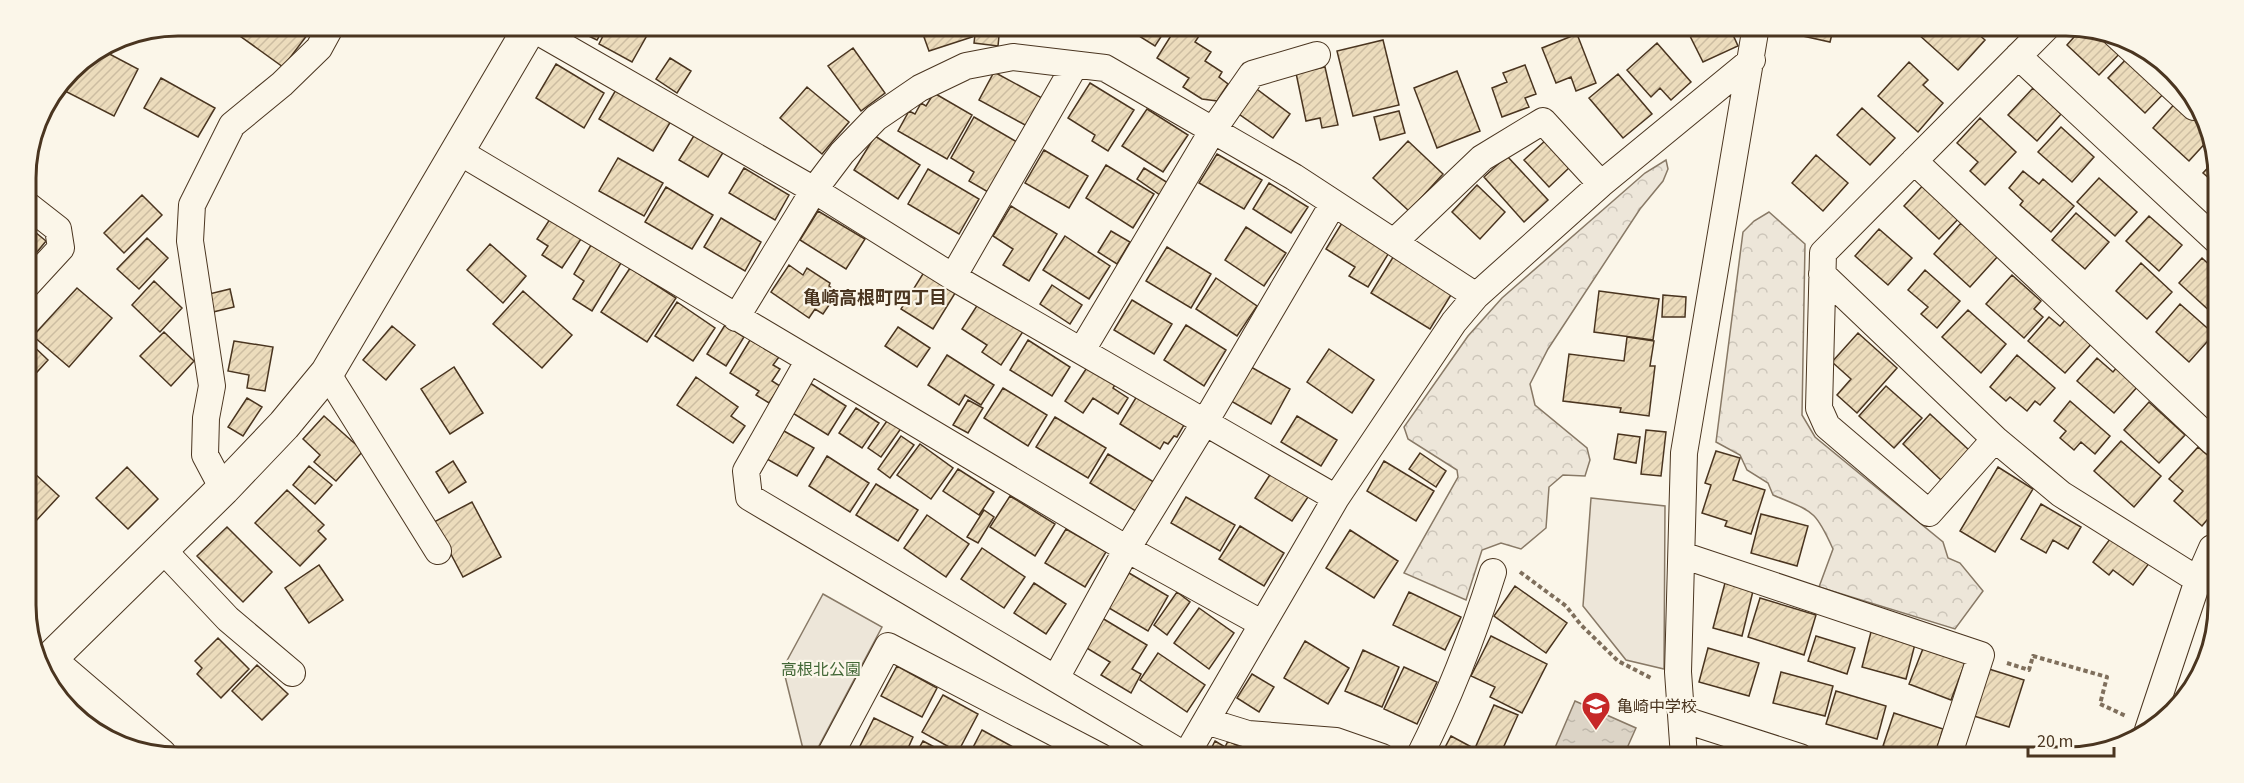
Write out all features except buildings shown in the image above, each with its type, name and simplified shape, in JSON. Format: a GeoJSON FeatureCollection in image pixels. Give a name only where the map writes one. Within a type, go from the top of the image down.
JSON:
{"type":"FeatureCollection","features":[{"type":"Feature","properties":{"kind":"street"},"geometry":{"type":"LineString","coordinates":[[223,489],[205,455],[206,418],[212,386],[190,241],[192,205],[232,125],[282,84],[318,48],[325,36]]}},
{"type":"Feature","properties":{"kind":"street"},"geometry":{"type":"LineString","coordinates":[[46,656],[163,549],[223,489],[284,425],[327,372],[524,36]]}},
{"type":"Feature","properties":{"kind":"street"},"geometry":{"type":"LineString","coordinates":[[547,36],[814,190],[953,277],[1336,498]]}},
{"type":"Feature","properties":{"kind":"street"},"geometry":{"type":"LineString","coordinates":[[1683,747],[1679,691],[1684,453],[1755,36]]}},
{"type":"Feature","properties":{"kind":"street"},"geometry":{"type":"LineString","coordinates":[[1995,439],[1929,513],[1827,426],[1819,408],[1823,252],[2038,36]]}},
{"type":"Feature","properties":{"kind":"street"},"geometry":{"type":"LineString","coordinates":[[1082,350],[1214,130],[1252,74],[1317,55]]}},
{"type":"Feature","properties":{"kind":"street"},"geometry":{"type":"LineString","coordinates":[[2018,56],[2208,233]]}},
{"type":"Feature","properties":{"kind":"street"},"geometry":{"type":"LineString","coordinates":[[736,318],[814,190],[842,153],[876,118],[920,88],[966,66],[1013,57],[1105,68],[1294,177],[1476,296]]}},
{"type":"Feature","properties":{"kind":"street"},"geometry":{"type":"LineString","coordinates":[[2140,57],[2181,95]]}},
{"type":"Feature","properties":{"kind":"street"},"geometry":{"type":"LineString","coordinates":[[1191,747],[1261,623],[1336,498],[1454,322],[1476,296],[1601,184],[1752,60]]}},
{"type":"Feature","properties":{"kind":"street"},"geometry":{"type":"LineString","coordinates":[[953,277],[1075,65]]}},
{"type":"Feature","properties":{"kind":"street"},"geometry":{"type":"LineString","coordinates":[[1394,242],[1482,158],[1543,121],[1601,184]]}},
{"type":"Feature","properties":{"kind":"street"},"geometry":{"type":"LineString","coordinates":[[458,151],[1127,549],[1261,623]]}},
{"type":"Feature","properties":{"kind":"street"},"geometry":{"type":"LineString","coordinates":[[1914,161],[2208,437]]}},
{"type":"Feature","properties":{"kind":"street"},"geometry":{"type":"LineString","coordinates":[[1056,678],[1127,549],[1205,422],[1333,204]]}},
{"type":"Feature","properties":{"kind":"street"},"geometry":{"type":"LineString","coordinates":[[36,212],[58,229],[61,248],[36,276]]}},
{"type":"Feature","properties":{"kind":"street"},"geometry":{"type":"LineString","coordinates":[[1822,274],[1995,439],[2061,494],[2198,580]]}},
{"type":"Feature","properties":{"kind":"street"},"geometry":{"type":"LineString","coordinates":[[809,360],[746,471],[749,497],[1169,747]]}},
{"type":"Feature","properties":{"kind":"street"},"geometry":{"type":"LineString","coordinates":[[327,372],[438,551]]}},
{"type":"Feature","properties":{"kind":"street"},"geometry":{"type":"LineString","coordinates":[[163,549],[228,619],[292,673]]}},
{"type":"Feature","properties":{"kind":"street"},"geometry":{"type":"LineString","coordinates":[[1682,555],[1981,655],[1951,747]]}},
{"type":"Feature","properties":{"kind":"street"},"geometry":{"type":"LineString","coordinates":[[2150,719],[2208,557]]}},
{"type":"Feature","properties":{"kind":"street"},"geometry":{"type":"LineString","coordinates":[[1424,747],[1442,713],[1493,572]]}},
{"type":"Feature","properties":{"kind":"street"},"geometry":{"type":"LineString","coordinates":[[835,747],[888,646],[1082,747]]}},
{"type":"Feature","properties":{"kind":"street"},"geometry":{"type":"LineString","coordinates":[[49,664],[147,743]]}},
{"type":"Feature","properties":{"kind":"street"},"geometry":{"type":"LineString","coordinates":[[1682,719],[1769,747]]}},
{"type":"Feature","properties":{"kind":"street"},"geometry":{"type":"LineString","coordinates":[[1206,721],[1248,734],[1336,741],[1351,747]]}},
{"type":"Feature","properties":{"kind":"path"},"geometry":{"type":"LineString","coordinates":[[1493,572],[1517,569],[1566,606],[1581,625],[1618,661],[1679,691]]}},
{"type":"Feature","properties":{"kind":"path"},"geometry":{"type":"LineString","coordinates":[[1981,655],[2029,670],[2033,656],[2107,678],[2100,704],[2141,726]]}},
{"type":"Feature","properties":{"kind":"green space"},"geometry":{"type":"Polygon","coordinates":[[[1666,160],[1668,169],[1663,181],[1640,209],[1548,349],[1530,384],[1535,405],[1587,448],[1590,460],[1585,476],[1563,475],[1549,487],[1546,528],[1521,549],[1501,543],[1482,550],[1466,600],[1404,573],[1458,477],[1457,470],[1408,439],[1404,427],[1468,336],[1502,298],[1645,173],[1666,160]]]}},
{"type":"Feature","properties":{"kind":"green space"},"geometry":{"type":"Polygon","coordinates":[[[1769,212],[1805,244],[1802,415],[1815,437],[1943,542],[1948,558],[1960,563],[1983,591],[1955,629],[1819,587],[1833,549],[1822,526],[1805,509],[1773,495],[1768,483],[1747,470],[1740,455],[1716,442],[1743,232],[1754,221],[1769,212]]]}},
{"type":"Feature","properties":{"kind":"green space"},"geometry":{"type":"Polygon","coordinates":[[[1591,498],[1665,506],[1664,669],[1626,660],[1583,606],[1591,498]]]}},
{"type":"Feature","properties":{"kind":"green space","name":"高根北公園"},"geometry":{"type":"Polygon","coordinates":[[[823,594],[882,627],[818,747],[803,747],[783,668],[823,594]]]}},
{"type":"Feature","properties":{"kind":"water"},"geometry":{"type":"Polygon","coordinates":[[[1575,701],[1636,728],[1627,747],[1555,747],[1575,701]]]}},
{"type":"Feature","properties":{"kind":"place","name":"亀崎中学校"},"geometry":{"type":"Point","coordinates":[1596,732]}},
{"type":"Feature","properties":{"kind":"district","name":"亀崎高根町四丁目"},"geometry":{"type":"Point","coordinates":[875,298]}}]}
